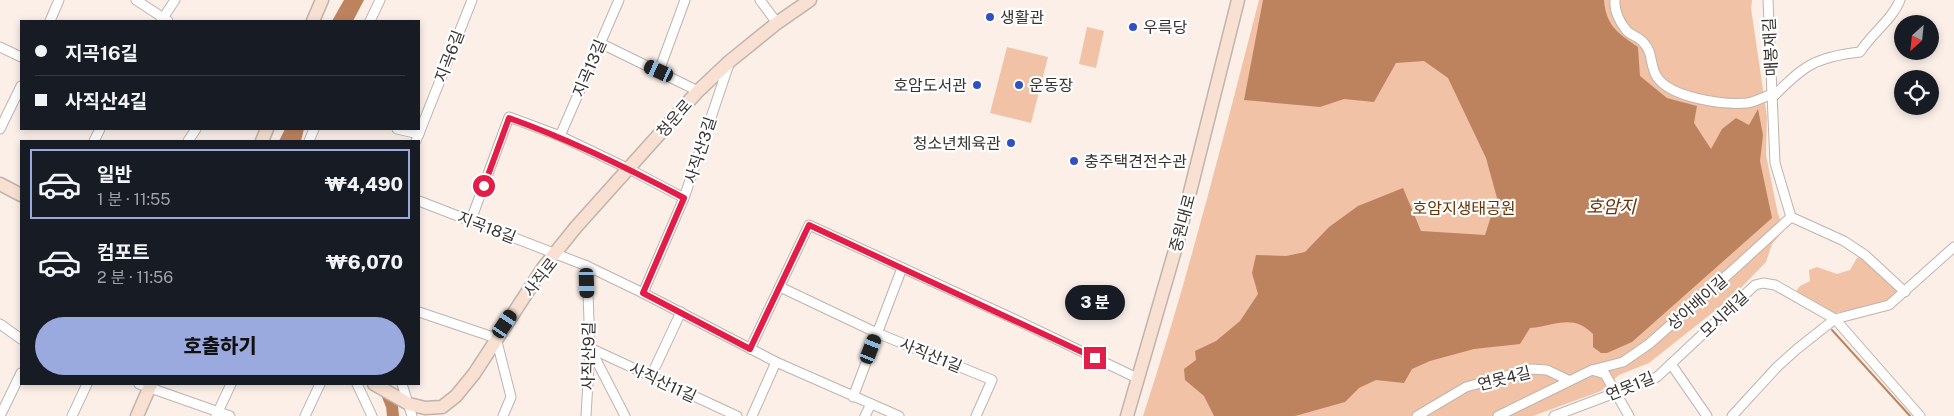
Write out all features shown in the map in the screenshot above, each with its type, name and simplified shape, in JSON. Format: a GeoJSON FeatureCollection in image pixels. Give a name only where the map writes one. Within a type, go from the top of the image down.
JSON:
{"type":"FeatureCollection","features":[{"type":"Feature","properties":{"kind":"street"},"geometry":{"type":"LineString","coordinates":[[50,20],[59,0]]}},
{"type":"Feature","properties":{"kind":"street"},"geometry":{"type":"LineString","coordinates":[[136,0],[164,20],[175,0]]}},
{"type":"Feature","properties":{"kind":"street"},"geometry":{"type":"LineString","coordinates":[[313,20],[322,0]]}},
{"type":"Feature","properties":{"kind":"street"},"geometry":{"type":"LineString","coordinates":[[370,20],[380,0]]}},
{"type":"Feature","properties":{"kind":"street","name":"지곡6길"},"geometry":{"type":"LineString","coordinates":[[417,138],[472,0]]}},
{"type":"Feature","properties":{"kind":"street","name":"지곡13길"},"geometry":{"type":"LineString","coordinates":[[560,136],[619,0]]}},
{"type":"Feature","properties":{"kind":"street"},"geometry":{"type":"LineString","coordinates":[[659,71],[685,0]]}},
{"type":"Feature","properties":{"kind":"street"},"geometry":{"type":"LineString","coordinates":[[760,0],[777,23]]}},
{"type":"Feature","properties":{"kind":"street","name":"청운로"},"geometry":{"type":"LineString","coordinates":[[556,253],[576,227],[698,91],[730,61],[777,23],[810,0]]}},
{"type":"Feature","properties":{"kind":"street","name":"중원대로"},"geometry":{"type":"LineString","coordinates":[[1127,416],[1176,248],[1238,0]]}},
{"type":"Feature","properties":{"kind":"street"},"geometry":{"type":"LineString","coordinates":[[1615,0],[1614,6],[1618,18],[1628,32],[1642,41],[1651,52],[1653,67],[1658,78],[1673,90],[1708,100],[1748,103],[1772,96],[1796,73],[1813,62],[1834,55],[1860,52],[1900,0]]}},
{"type":"Feature","properties":{"kind":"street","name":"매봉재길"},"geometry":{"type":"LineString","coordinates":[[1768,0],[1772,96]]}},
{"type":"Feature","properties":{"kind":"street"},"geometry":{"type":"LineString","coordinates":[[600,43],[698,91]]}},
{"type":"Feature","properties":{"kind":"street"},"geometry":{"type":"LineString","coordinates":[[0,47],[20,57]]}},
{"type":"Feature","properties":{"kind":"street","name":"사직산3길"},"geometry":{"type":"LineString","coordinates":[[643,293],[684,198],[730,61]]}},
{"type":"Feature","properties":{"kind":"street"},"geometry":{"type":"LineString","coordinates":[[0,129],[20,88]]}},
{"type":"Feature","properties":{"kind":"street"},"geometry":{"type":"LineString","coordinates":[[1772,96],[1775,163],[1791,216],[1844,241],[1865,255],[1905,292]]}},
{"type":"Feature","properties":{"kind":"street"},"geometry":{"type":"LineString","coordinates":[[471,220],[509,118],[560,136],[629,168],[684,198]]}},
{"type":"Feature","properties":{"kind":"street"},"geometry":{"type":"LineString","coordinates":[[399,130],[417,138]]}},
{"type":"Feature","properties":{"kind":"street"},"geometry":{"type":"LineString","coordinates":[[0,184],[20,194]]}},
{"type":"Feature","properties":{"kind":"street"},"geometry":{"type":"LineString","coordinates":[[0,191],[20,201]]}},
{"type":"Feature","properties":{"kind":"street","name":"지곡18길"},"geometry":{"type":"LineString","coordinates":[[420,201],[556,253]]}},
{"type":"Feature","properties":{"kind":"street","name":"상아배이길"},"geometry":{"type":"LineString","coordinates":[[1592,370],[1623,362],[1649,344],[1791,216]]}},
{"type":"Feature","properties":{"kind":"street"},"geometry":{"type":"LineString","coordinates":[[750,349],[809,225],[1137,378]]}},
{"type":"Feature","properties":{"kind":"street"},"geometry":{"type":"LineString","coordinates":[[1732,416],[1777,367],[1835,319],[1889,305],[1953,248]]}},
{"type":"Feature","properties":{"kind":"street","name":"사직로"},"geometry":{"type":"LineString","coordinates":[[410,410],[442,407],[456,396],[474,374],[543,268],[556,253],[643,293],[776,362],[899,416]]}},
{"type":"Feature","properties":{"kind":"street","name":"사직산9길"},"geometry":{"type":"LineString","coordinates":[[586,416],[590,348],[587,266]]}},
{"type":"Feature","properties":{"kind":"street"},"geometry":{"type":"LineString","coordinates":[[853,397],[902,268]]}},
{"type":"Feature","properties":{"kind":"street","name":"모시래길"},"geometry":{"type":"LineString","coordinates":[[1671,364],[1755,285],[1763,283],[1775,285],[1835,319],[1920,416]]}},
{"type":"Feature","properties":{"kind":"street","name":"사직산1길"},"geometry":{"type":"LineString","coordinates":[[780,287],[877,333],[992,380],[976,416]]}},
{"type":"Feature","properties":{"kind":"street"},"geometry":{"type":"LineString","coordinates":[[420,312],[496,338],[511,397],[503,416]]}},
{"type":"Feature","properties":{"kind":"street"},"geometry":{"type":"LineString","coordinates":[[651,376],[681,312]]}},
{"type":"Feature","properties":{"kind":"street"},"geometry":{"type":"LineString","coordinates":[[0,324],[20,338]]}},
{"type":"Feature","properties":{"kind":"street"},"geometry":{"type":"LineString","coordinates":[[590,348],[625,416]]}},
{"type":"Feature","properties":{"kind":"street","name":"사직산11길"},"geometry":{"type":"LineString","coordinates":[[590,348],[737,416]]}},
{"type":"Feature","properties":{"kind":"street"},"geometry":{"type":"LineString","coordinates":[[752,416],[776,362]]}},
{"type":"Feature","properties":{"kind":"street","name":"연못1길"},"geometry":{"type":"LineString","coordinates":[[1554,416],[1657,377],[1671,364],[1707,416]]}},
{"type":"Feature","properties":{"kind":"street","name":"연못4길"},"geometry":{"type":"LineString","coordinates":[[1417,416],[1466,388],[1531,369],[1547,370],[1568,380]]}},
{"type":"Feature","properties":{"kind":"street"},"geometry":{"type":"LineString","coordinates":[[1498,416],[1568,380],[1592,370],[1605,374],[1629,416]]}},
{"type":"Feature","properties":{"kind":"street"},"geometry":{"type":"LineString","coordinates":[[0,416],[20,375]]}},
{"type":"Feature","properties":{"kind":"street"},"geometry":{"type":"LineString","coordinates":[[72,416],[87,385]]}},
{"type":"Feature","properties":{"kind":"street"},"geometry":{"type":"LineString","coordinates":[[137,416],[146,385],[217,414],[230,416]]}},
{"type":"Feature","properties":{"kind":"street"},"geometry":{"type":"LineString","coordinates":[[217,414],[231,385]]}},
{"type":"Feature","properties":{"kind":"street"},"geometry":{"type":"LineString","coordinates":[[305,416],[320,385]]}},
{"type":"Feature","properties":{"kind":"street"},"geometry":{"type":"LineString","coordinates":[[358,385],[372,416]]}},
{"type":"Feature","properties":{"kind":"street"},"geometry":{"type":"LineString","coordinates":[[375,385],[410,410]]}},
{"type":"Feature","properties":{"kind":"street"},"geometry":{"type":"LineString","coordinates":[[402,385],[410,410]]}},
{"type":"Feature","properties":{"kind":"street"},"geometry":{"type":"LineString","coordinates":[[865,416],[871,404]]}},
{"type":"Feature","properties":{"kind":"green space","name":"호암지"},"geometry":{"type":"Polygon","coordinates":[[[1259,0],[1752,0],[1751,8],[1767,117],[1766,155],[1778,214],[1784,230],[1772,244],[1766,262],[1731,298],[1649,363],[1619,375],[1601,391],[1533,416],[1143,416],[1190,261],[1259,0]]]}},
{"type":"Feature","properties":{"kind":"green space"},"geometry":{"type":"Polygon","coordinates":[[[1087,27],[1104,31],[1096,68],[1079,64],[1087,27]]]}},
{"type":"Feature","properties":{"kind":"green space","name":"운동장"},"geometry":{"type":"Polygon","coordinates":[[[1007,47],[1048,57],[1031,123],[990,113],[1007,47]]]}},
{"type":"Feature","properties":{"kind":"green space"},"geometry":{"type":"Polygon","coordinates":[[[1862,257],[1898,288],[1898,292],[1888,302],[1831,314],[1795,293],[1800,286],[1810,281],[1809,270],[1817,267],[1837,274],[1850,270],[1857,258],[1862,257]]]}},
{"type":"Feature","properties":{"kind":"water"},"geometry":{"type":"Polygon","coordinates":[[[344,0],[364,0],[354,20],[333,20],[344,0]]]}},
{"type":"Feature","properties":{"kind":"water","name":"호암지"},"geometry":{"type":"Polygon","coordinates":[[[1263,0],[1604,0],[1610,23],[1638,47],[1640,76],[1667,98],[1697,106],[1694,123],[1711,149],[1722,129],[1736,118],[1749,125],[1758,109],[1763,135],[1760,161],[1772,218],[1632,342],[1607,353],[1601,353],[1593,347],[1593,334],[1586,328],[1571,322],[1555,323],[1530,328],[1520,344],[1474,349],[1430,361],[1412,369],[1404,383],[1376,380],[1359,388],[1345,402],[1295,416],[1214,416],[1204,396],[1185,380],[1184,369],[1196,360],[1195,351],[1216,341],[1240,321],[1258,294],[1252,273],[1256,255],[1286,256],[1305,252],[1329,227],[1358,206],[1403,188],[1421,231],[1485,235],[1497,198],[1486,158],[1448,78],[1424,61],[1396,63],[1374,102],[1344,99],[1320,107],[1244,100],[1263,0]]]}},
{"type":"Feature","properties":{"kind":"water"},"geometry":{"type":"Polygon","coordinates":[[[284,130],[304,130],[301,140],[280,140],[284,130]]]}},
{"type":"Feature","properties":{"kind":"waterway"},"geometry":{"type":"LineString","coordinates":[[1832,330],[1910,416]]}},
{"type":"Feature","properties":{"kind":"waterway"},"geometry":{"type":"LineString","coordinates":[[384,386],[392,406],[393,416]]}},
{"type":"Feature","properties":{"kind":"place","name":"생활관"},"geometry":{"type":"Point","coordinates":[990,17]}},
{"type":"Feature","properties":{"kind":"place","name":"우륵당"},"geometry":{"type":"Point","coordinates":[1133,27]}},
{"type":"Feature","properties":{"kind":"place","name":"호암도서관"},"geometry":{"type":"Point","coordinates":[977,85]}},
{"type":"Feature","properties":{"kind":"place","name":"운동장"},"geometry":{"type":"Point","coordinates":[1019,85]}},
{"type":"Feature","properties":{"kind":"place","name":"청소년체육관"},"geometry":{"type":"Point","coordinates":[1011,143]}},
{"type":"Feature","properties":{"kind":"place","name":"충주택견전수관"},"geometry":{"type":"Point","coordinates":[1074,161]}},
{"type":"Feature","properties":{"kind":"route"},"geometry":{"type":"LineString","coordinates":[[484,186],[509,118],[560,136],[629,168],[684,198],[643,293],[750,349],[809,225],[1095,358]]}},
{"type":"Feature","properties":{"kind":"park label","name":"호암지생태공원"},"geometry":{"type":"Point","coordinates":[1464,208]}}]}
